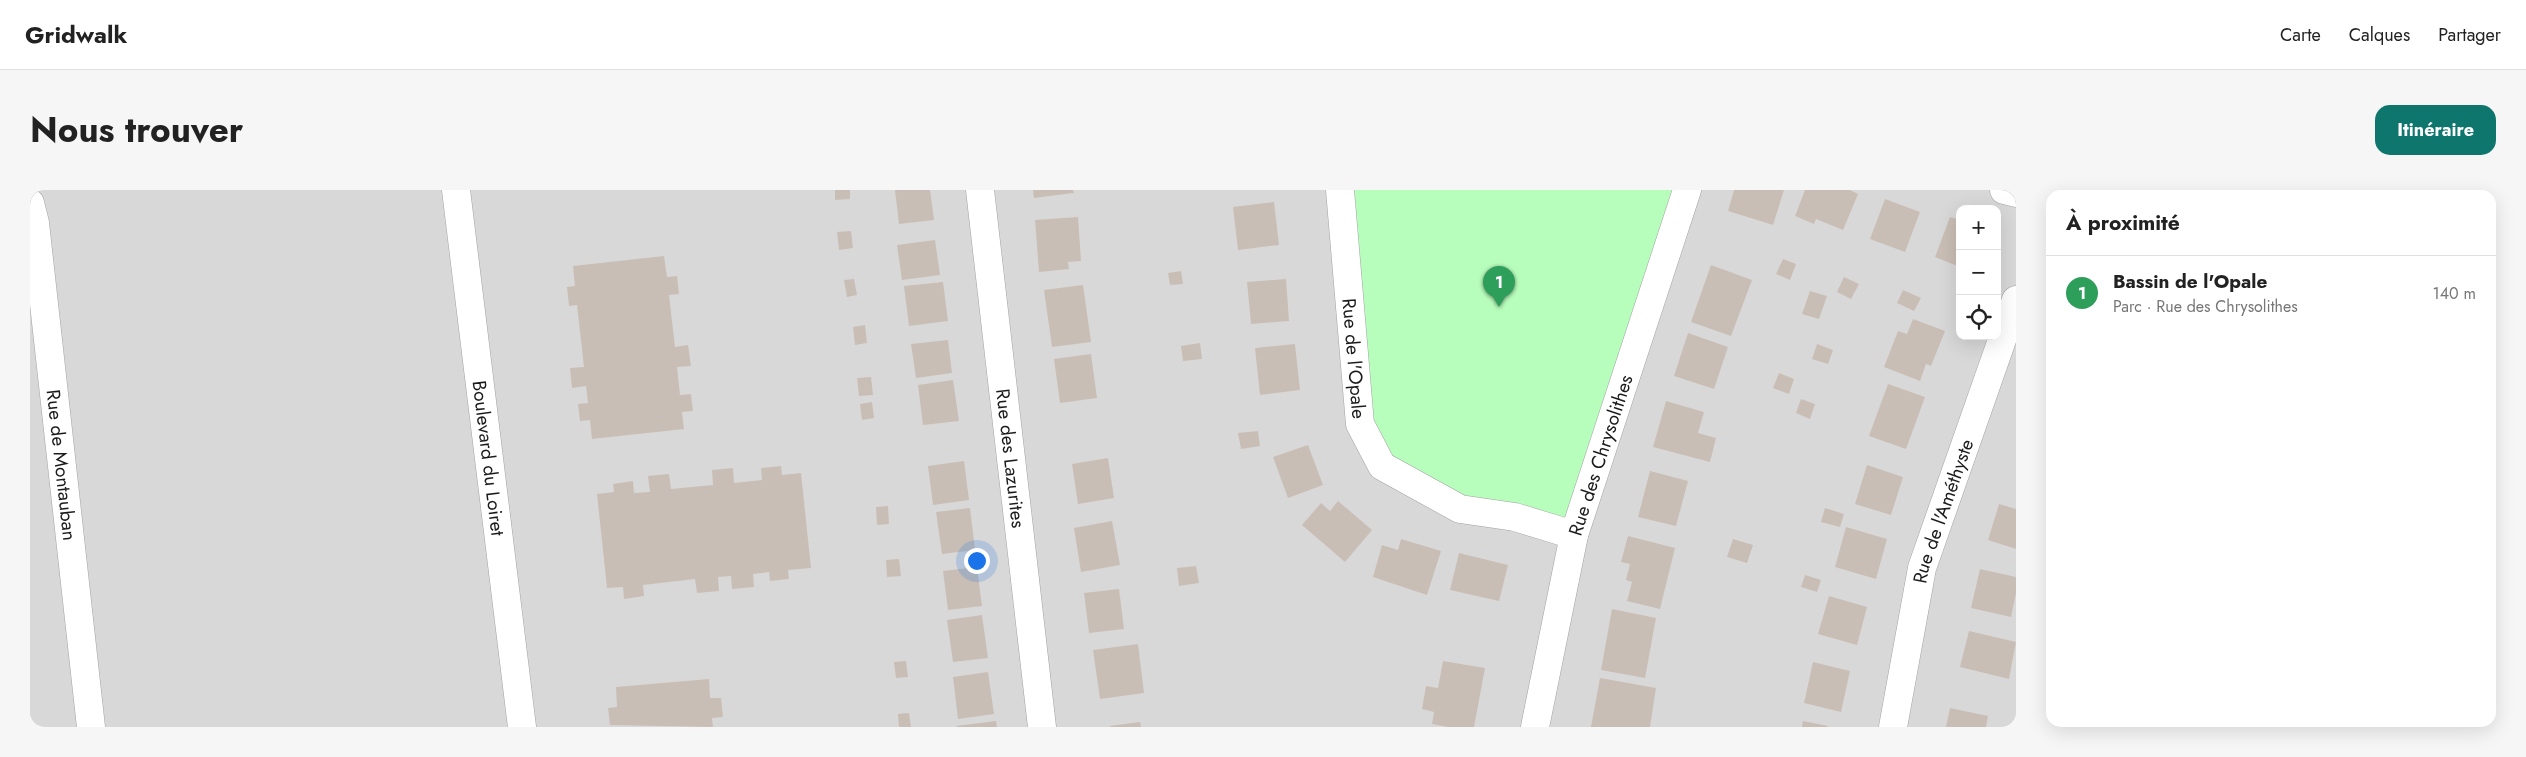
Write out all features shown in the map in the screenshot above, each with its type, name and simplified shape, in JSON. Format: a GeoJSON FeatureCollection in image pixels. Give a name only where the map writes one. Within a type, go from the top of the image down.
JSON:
{"type":"FeatureCollection","features":[{"type":"Feature","properties":{"kind":"street","name":"Boulevard du Loiret"},"geometry":{"type":"LineString","coordinates":[[456,190],[522,727]]}},
{"type":"Feature","properties":{"kind":"street","name":"Rue des Lazurites"},"geometry":{"type":"LineString","coordinates":[[980,190],[1042,727]]}},
{"type":"Feature","properties":{"kind":"street","name":"Rue de l'Opale"},"geometry":{"type":"LineString","coordinates":[[1340,190],[1360,424],[1382,466],[1460,509],[1516,517],[1574,535]]}},
{"type":"Feature","properties":{"kind":"street","name":"Rue des Chrysolithes"},"geometry":{"type":"LineString","coordinates":[[1535,727],[1574,535],[1687,190]]}},
{"type":"Feature","properties":{"kind":"street"},"geometry":{"type":"LineString","coordinates":[[2004,190],[2016,193]]}},
{"type":"Feature","properties":{"kind":"street","name":"Rue de Montauban"},"geometry":{"type":"LineString","coordinates":[[30,203],[36,223],[91,727]]}},
{"type":"Feature","properties":{"kind":"street","name":"Rue de l'Améthyste"},"geometry":{"type":"LineString","coordinates":[[1893,727],[1922,568],[2016,300]]}},
{"type":"Feature","properties":{"kind":"shaded area"},"geometry":{"type":"Polygon","coordinates":[[[30,190],[2016,190],[2016,727],[30,727],[30,190]]]}},
{"type":"Feature","properties":{"kind":"green space"},"geometry":{"type":"Polygon","coordinates":[[[1340,190],[1687,190],[1574,535],[1382,466],[1360,424],[1340,190]]]}},
{"type":"Feature","properties":{"kind":"building"},"geometry":{"type":"Polygon","coordinates":[[[835,190],[850,190],[850,199],[835,200],[835,190]]]}},
{"type":"Feature","properties":{"kind":"building"},"geometry":{"type":"Polygon","coordinates":[[[895,190],[930,190],[934,220],[899,224],[895,190]]]}},
{"type":"Feature","properties":{"kind":"building"},"geometry":{"type":"Polygon","coordinates":[[[1033,190],[1073,190],[1074,193],[1034,198],[1033,190]]]}},
{"type":"Feature","properties":{"kind":"building"},"geometry":{"type":"Polygon","coordinates":[[[1734,190],[1784,190],[1773,225],[1728,211],[1734,190]]]}},
{"type":"Feature","properties":{"kind":"building"},"geometry":{"type":"Polygon","coordinates":[[[1805,190],[1850,190],[1858,194],[1843,230],[1816,219],[1814,224],[1795,216],[1805,190]]]}},
{"type":"Feature","properties":{"kind":"building"},"geometry":{"type":"Polygon","coordinates":[[[1885,199],[1920,212],[1905,252],[1870,239],[1885,199]]]}},
{"type":"Feature","properties":{"kind":"building"},"geometry":{"type":"Polygon","coordinates":[[[1274,202],[1279,245],[1238,250],[1233,207],[1274,202]]]}},
{"type":"Feature","properties":{"kind":"building"},"geometry":{"type":"Polygon","coordinates":[[[1078,217],[1081,261],[1068,262],[1069,269],[1039,272],[1035,220],[1078,217]]]}},
{"type":"Feature","properties":{"kind":"building"},"geometry":{"type":"Polygon","coordinates":[[[1950,217],[1956,219],[1956,265],[1935,257],[1950,217]]]}},
{"type":"Feature","properties":{"kind":"building"},"geometry":{"type":"Polygon","coordinates":[[[851,231],[853,248],[839,250],[837,232],[851,231]]]}},
{"type":"Feature","properties":{"kind":"building"},"geometry":{"type":"Polygon","coordinates":[[[935,240],[940,275],[902,280],[897,245],[935,240]]]}},
{"type":"Feature","properties":{"kind":"building"},"geometry":{"type":"Polygon","coordinates":[[[664,256],[667,277],[677,276],[679,294],[669,295],[675,347],[688,345],[691,366],[677,367],[680,395],[691,394],[693,411],[682,412],[684,429],[592,439],[590,420],[580,421],[578,404],[588,403],[586,386],[572,388],[570,368],[584,367],[577,305],[569,306],[567,287],[575,286],[573,266],[664,256]]]}},
{"type":"Feature","properties":{"kind":"building"},"geometry":{"type":"Polygon","coordinates":[[[1783,259],[1796,264],[1790,280],[1776,274],[1783,259]]]}},
{"type":"Feature","properties":{"kind":"building"},"geometry":{"type":"Polygon","coordinates":[[[1711,265],[1752,280],[1731,336],[1691,322],[1711,265]]]}},
{"type":"Feature","properties":{"kind":"building"},"geometry":{"type":"Polygon","coordinates":[[[1181,271],[1183,284],[1170,285],[1168,273],[1181,271]]]}},
{"type":"Feature","properties":{"kind":"building"},"geometry":{"type":"Polygon","coordinates":[[[1844,277],[1859,284],[1851,299],[1837,292],[1844,277]]]}},
{"type":"Feature","properties":{"kind":"building"},"geometry":{"type":"Polygon","coordinates":[[[854,279],[857,295],[847,297],[844,280],[854,279]]]}},
{"type":"Feature","properties":{"kind":"building"},"geometry":{"type":"Polygon","coordinates":[[[1286,279],[1289,321],[1251,324],[1247,282],[1286,279]]]}},
{"type":"Feature","properties":{"kind":"building"},"geometry":{"type":"Polygon","coordinates":[[[943,282],[948,321],[909,326],[904,286],[943,282]]]}},
{"type":"Feature","properties":{"kind":"building"},"geometry":{"type":"Polygon","coordinates":[[[1083,285],[1091,342],[1052,347],[1044,290],[1083,285]]]}},
{"type":"Feature","properties":{"kind":"building"},"geometry":{"type":"Polygon","coordinates":[[[1903,290],[1921,298],[1914,311],[1897,303],[1903,290]]]}},
{"type":"Feature","properties":{"kind":"building"},"geometry":{"type":"Polygon","coordinates":[[[1810,291],[1827,296],[1819,319],[1802,314],[1810,291]]]}},
{"type":"Feature","properties":{"kind":"building"},"geometry":{"type":"Polygon","coordinates":[[[1913,319],[1945,331],[1931,366],[1926,364],[1920,381],[1884,367],[1898,331],[1907,334],[1913,319]]]}},
{"type":"Feature","properties":{"kind":"building"},"geometry":{"type":"Polygon","coordinates":[[[865,325],[867,343],[855,345],[853,327],[865,325]]]}},
{"type":"Feature","properties":{"kind":"building"},"geometry":{"type":"Polygon","coordinates":[[[1688,333],[1728,347],[1714,389],[1674,376],[1688,333]]]}},
{"type":"Feature","properties":{"kind":"building"},"geometry":{"type":"Polygon","coordinates":[[[948,340],[952,373],[916,378],[911,344],[948,340]]]}},
{"type":"Feature","properties":{"kind":"building"},"geometry":{"type":"Polygon","coordinates":[[[1200,343],[1202,359],[1183,361],[1181,346],[1200,343]]]}},
{"type":"Feature","properties":{"kind":"building"},"geometry":{"type":"Polygon","coordinates":[[[1295,344],[1300,390],[1260,395],[1255,348],[1295,344]]]}},
{"type":"Feature","properties":{"kind":"building"},"geometry":{"type":"Polygon","coordinates":[[[1817,344],[1833,350],[1828,364],[1812,359],[1817,344]]]}},
{"type":"Feature","properties":{"kind":"building"},"geometry":{"type":"Polygon","coordinates":[[[1091,354],[1097,398],[1060,403],[1054,359],[1091,354]]]}},
{"type":"Feature","properties":{"kind":"building"},"geometry":{"type":"Polygon","coordinates":[[[1779,373],[1794,379],[1789,394],[1773,388],[1779,373]]]}},
{"type":"Feature","properties":{"kind":"building"},"geometry":{"type":"Polygon","coordinates":[[[871,377],[873,395],[859,396],[857,378],[871,377]]]}},
{"type":"Feature","properties":{"kind":"building"},"geometry":{"type":"Polygon","coordinates":[[[953,380],[959,421],[923,425],[918,385],[953,380]]]}},
{"type":"Feature","properties":{"kind":"building"},"geometry":{"type":"Polygon","coordinates":[[[1888,384],[1925,397],[1906,449],[1869,436],[1888,384]]]}},
{"type":"Feature","properties":{"kind":"building"},"geometry":{"type":"Polygon","coordinates":[[[1801,399],[1815,404],[1810,419],[1796,413],[1801,399]]]}},
{"type":"Feature","properties":{"kind":"building"},"geometry":{"type":"Polygon","coordinates":[[[1666,401],[1704,412],[1698,433],[1716,438],[1710,462],[1653,447],[1666,401]]]}},
{"type":"Feature","properties":{"kind":"building"},"geometry":{"type":"Polygon","coordinates":[[[872,402],[874,418],[862,420],[860,404],[872,402]]]}},
{"type":"Feature","properties":{"kind":"building"},"geometry":{"type":"Polygon","coordinates":[[[1258,431],[1260,446],[1241,449],[1238,433],[1258,431]]]}},
{"type":"Feature","properties":{"kind":"building"},"geometry":{"type":"Polygon","coordinates":[[[1308,445],[1323,485],[1288,498],[1273,457],[1308,445]]]}},
{"type":"Feature","properties":{"kind":"building"},"geometry":{"type":"Polygon","coordinates":[[[1108,458],[1114,498],[1078,504],[1072,464],[1108,458]]]}},
{"type":"Feature","properties":{"kind":"building"},"geometry":{"type":"Polygon","coordinates":[[[964,461],[969,500],[933,505],[928,466],[964,461]]]}},
{"type":"Feature","properties":{"kind":"building"},"geometry":{"type":"Polygon","coordinates":[[[1867,465],[1903,477],[1891,515],[1855,504],[1867,465]]]}},
{"type":"Feature","properties":{"kind":"building"},"geometry":{"type":"Polygon","coordinates":[[[781,466],[782,475],[801,473],[811,568],[788,570],[789,579],[770,581],[769,572],[753,574],[754,587],[732,589],[731,576],[718,577],[719,591],[697,593],[695,579],[643,585],[644,596],[624,599],[623,587],[607,588],[597,494],[614,492],[613,484],[633,481],[634,493],[650,492],[648,476],[669,474],[671,489],[713,485],[712,470],[733,468],[734,483],[762,480],[761,468],[781,466]]]}},
{"type":"Feature","properties":{"kind":"building"},"geometry":{"type":"Polygon","coordinates":[[[1650,471],[1688,481],[1676,526],[1638,517],[1650,471]]]}},
{"type":"Feature","properties":{"kind":"building"},"geometry":{"type":"Polygon","coordinates":[[[1338,501],[1372,530],[1345,562],[1302,525],[1321,503],[1330,511],[1338,501]]]}},
{"type":"Feature","properties":{"kind":"building"},"geometry":{"type":"Polygon","coordinates":[[[1999,504],[2016,509],[2016,549],[1988,540],[1999,504]]]}},
{"type":"Feature","properties":{"kind":"building"},"geometry":{"type":"Polygon","coordinates":[[[888,506],[889,524],[877,525],[876,507],[888,506]]]}},
{"type":"Feature","properties":{"kind":"building"},"geometry":{"type":"Polygon","coordinates":[[[970,508],[975,550],[942,554],[936,512],[970,508]]]}},
{"type":"Feature","properties":{"kind":"building"},"geometry":{"type":"Polygon","coordinates":[[[1825,508],[1844,514],[1840,527],[1821,522],[1825,508]]]}},
{"type":"Feature","properties":{"kind":"building"},"geometry":{"type":"Polygon","coordinates":[[[1112,521],[1120,565],[1081,572],[1074,528],[1112,521]]]}},
{"type":"Feature","properties":{"kind":"building"},"geometry":{"type":"Polygon","coordinates":[[[1846,527],[1887,539],[1876,579],[1835,567],[1846,527]]]}},
{"type":"Feature","properties":{"kind":"building"},"geometry":{"type":"Polygon","coordinates":[[[1628,536],[1675,548],[1660,609],[1627,601],[1632,582],[1626,580],[1630,564],[1621,562],[1628,536]]]}},
{"type":"Feature","properties":{"kind":"building"},"geometry":{"type":"Polygon","coordinates":[[[1401,539],[1441,551],[1427,595],[1373,577],[1382,545],[1398,550],[1401,539]]]}},
{"type":"Feature","properties":{"kind":"building"},"geometry":{"type":"Polygon","coordinates":[[[1733,539],[1753,545],[1747,563],[1727,557],[1733,539]]]}},
{"type":"Feature","properties":{"kind":"building"},"geometry":{"type":"Polygon","coordinates":[[[1459,553],[1508,565],[1499,601],[1450,590],[1459,553]]]}},
{"type":"Feature","properties":{"kind":"building"},"geometry":{"type":"Polygon","coordinates":[[[899,559],[901,576],[887,577],[886,560],[899,559]]]}},
{"type":"Feature","properties":{"kind":"building"},"geometry":{"type":"Polygon","coordinates":[[[1196,566],[1199,583],[1179,586],[1177,568],[1196,566]]]}},
{"type":"Feature","properties":{"kind":"building"},"geometry":{"type":"Polygon","coordinates":[[[977,567],[982,606],[948,610],[943,571],[977,567]]]}},
{"type":"Feature","properties":{"kind":"building"},"geometry":{"type":"Polygon","coordinates":[[[1980,569],[2016,577],[2016,593],[2011,617],[1971,608],[1980,569]]]}},
{"type":"Feature","properties":{"kind":"building"},"geometry":{"type":"Polygon","coordinates":[[[1805,575],[1821,580],[1817,592],[1801,587],[1805,575]]]}},
{"type":"Feature","properties":{"kind":"building"},"geometry":{"type":"Polygon","coordinates":[[[1119,589],[1124,629],[1089,633],[1084,593],[1119,589]]]}},
{"type":"Feature","properties":{"kind":"building"},"geometry":{"type":"Polygon","coordinates":[[[1829,596],[1867,607],[1857,645],[1818,634],[1829,596]]]}},
{"type":"Feature","properties":{"kind":"building"},"geometry":{"type":"Polygon","coordinates":[[[1612,609],[1656,618],[1645,678],[1601,670],[1612,609]]]}},
{"type":"Feature","properties":{"kind":"building"},"geometry":{"type":"Polygon","coordinates":[[[982,615],[988,658],[953,662],[947,620],[982,615]]]}},
{"type":"Feature","properties":{"kind":"building"},"geometry":{"type":"Polygon","coordinates":[[[1969,631],[2016,642],[2009,679],[1960,667],[1969,631]]]}},
{"type":"Feature","properties":{"kind":"building"},"geometry":{"type":"Polygon","coordinates":[[[1138,644],[1144,693],[1100,699],[1093,650],[1138,644]]]}},
{"type":"Feature","properties":{"kind":"building"},"geometry":{"type":"Polygon","coordinates":[[[906,661],[908,677],[896,678],[894,662],[906,661]]]}},
{"type":"Feature","properties":{"kind":"building"},"geometry":{"type":"Polygon","coordinates":[[[1443,661],[1485,668],[1474,727],[1448,727],[1432,724],[1434,712],[1422,709],[1426,686],[1438,688],[1443,661]]]}},
{"type":"Feature","properties":{"kind":"building"},"geometry":{"type":"Polygon","coordinates":[[[1813,662],[1850,671],[1841,712],[1804,703],[1813,662]]]}},
{"type":"Feature","properties":{"kind":"building"},"geometry":{"type":"Polygon","coordinates":[[[988,672],[994,714],[958,719],[953,677],[988,672]]]}},
{"type":"Feature","properties":{"kind":"building"},"geometry":{"type":"Polygon","coordinates":[[[1600,678],[1656,688],[1650,727],[1591,727],[1600,678]]]}},
{"type":"Feature","properties":{"kind":"building"},"geometry":{"type":"Polygon","coordinates":[[[709,679],[710,698],[721,698],[723,717],[712,718],[713,727],[610,725],[608,708],[617,707],[616,687],[709,679]]]}},
{"type":"Feature","properties":{"kind":"building"},"geometry":{"type":"Polygon","coordinates":[[[1950,708],[1988,716],[1986,727],[1946,727],[1950,708]]]}},
{"type":"Feature","properties":{"kind":"building"},"geometry":{"type":"Polygon","coordinates":[[[909,713],[911,727],[899,727],[898,714],[909,713]]]}},
{"type":"Feature","properties":{"kind":"building"},"geometry":{"type":"Polygon","coordinates":[[[996,721],[997,727],[956,726],[996,721]]]}},
{"type":"Feature","properties":{"kind":"building"},"geometry":{"type":"Polygon","coordinates":[[[1803,721],[1828,726],[1802,727],[1803,721]]]}},
{"type":"Feature","properties":{"kind":"building"},"geometry":{"type":"Polygon","coordinates":[[[1140,722],[1141,727],[1110,727],[1110,726],[1140,722]]]}},
{"type":"Feature","properties":{"kind":"place","name":"Bassin de l'Opale"},"geometry":{"type":"Point","coordinates":[1499,307]}}]}
